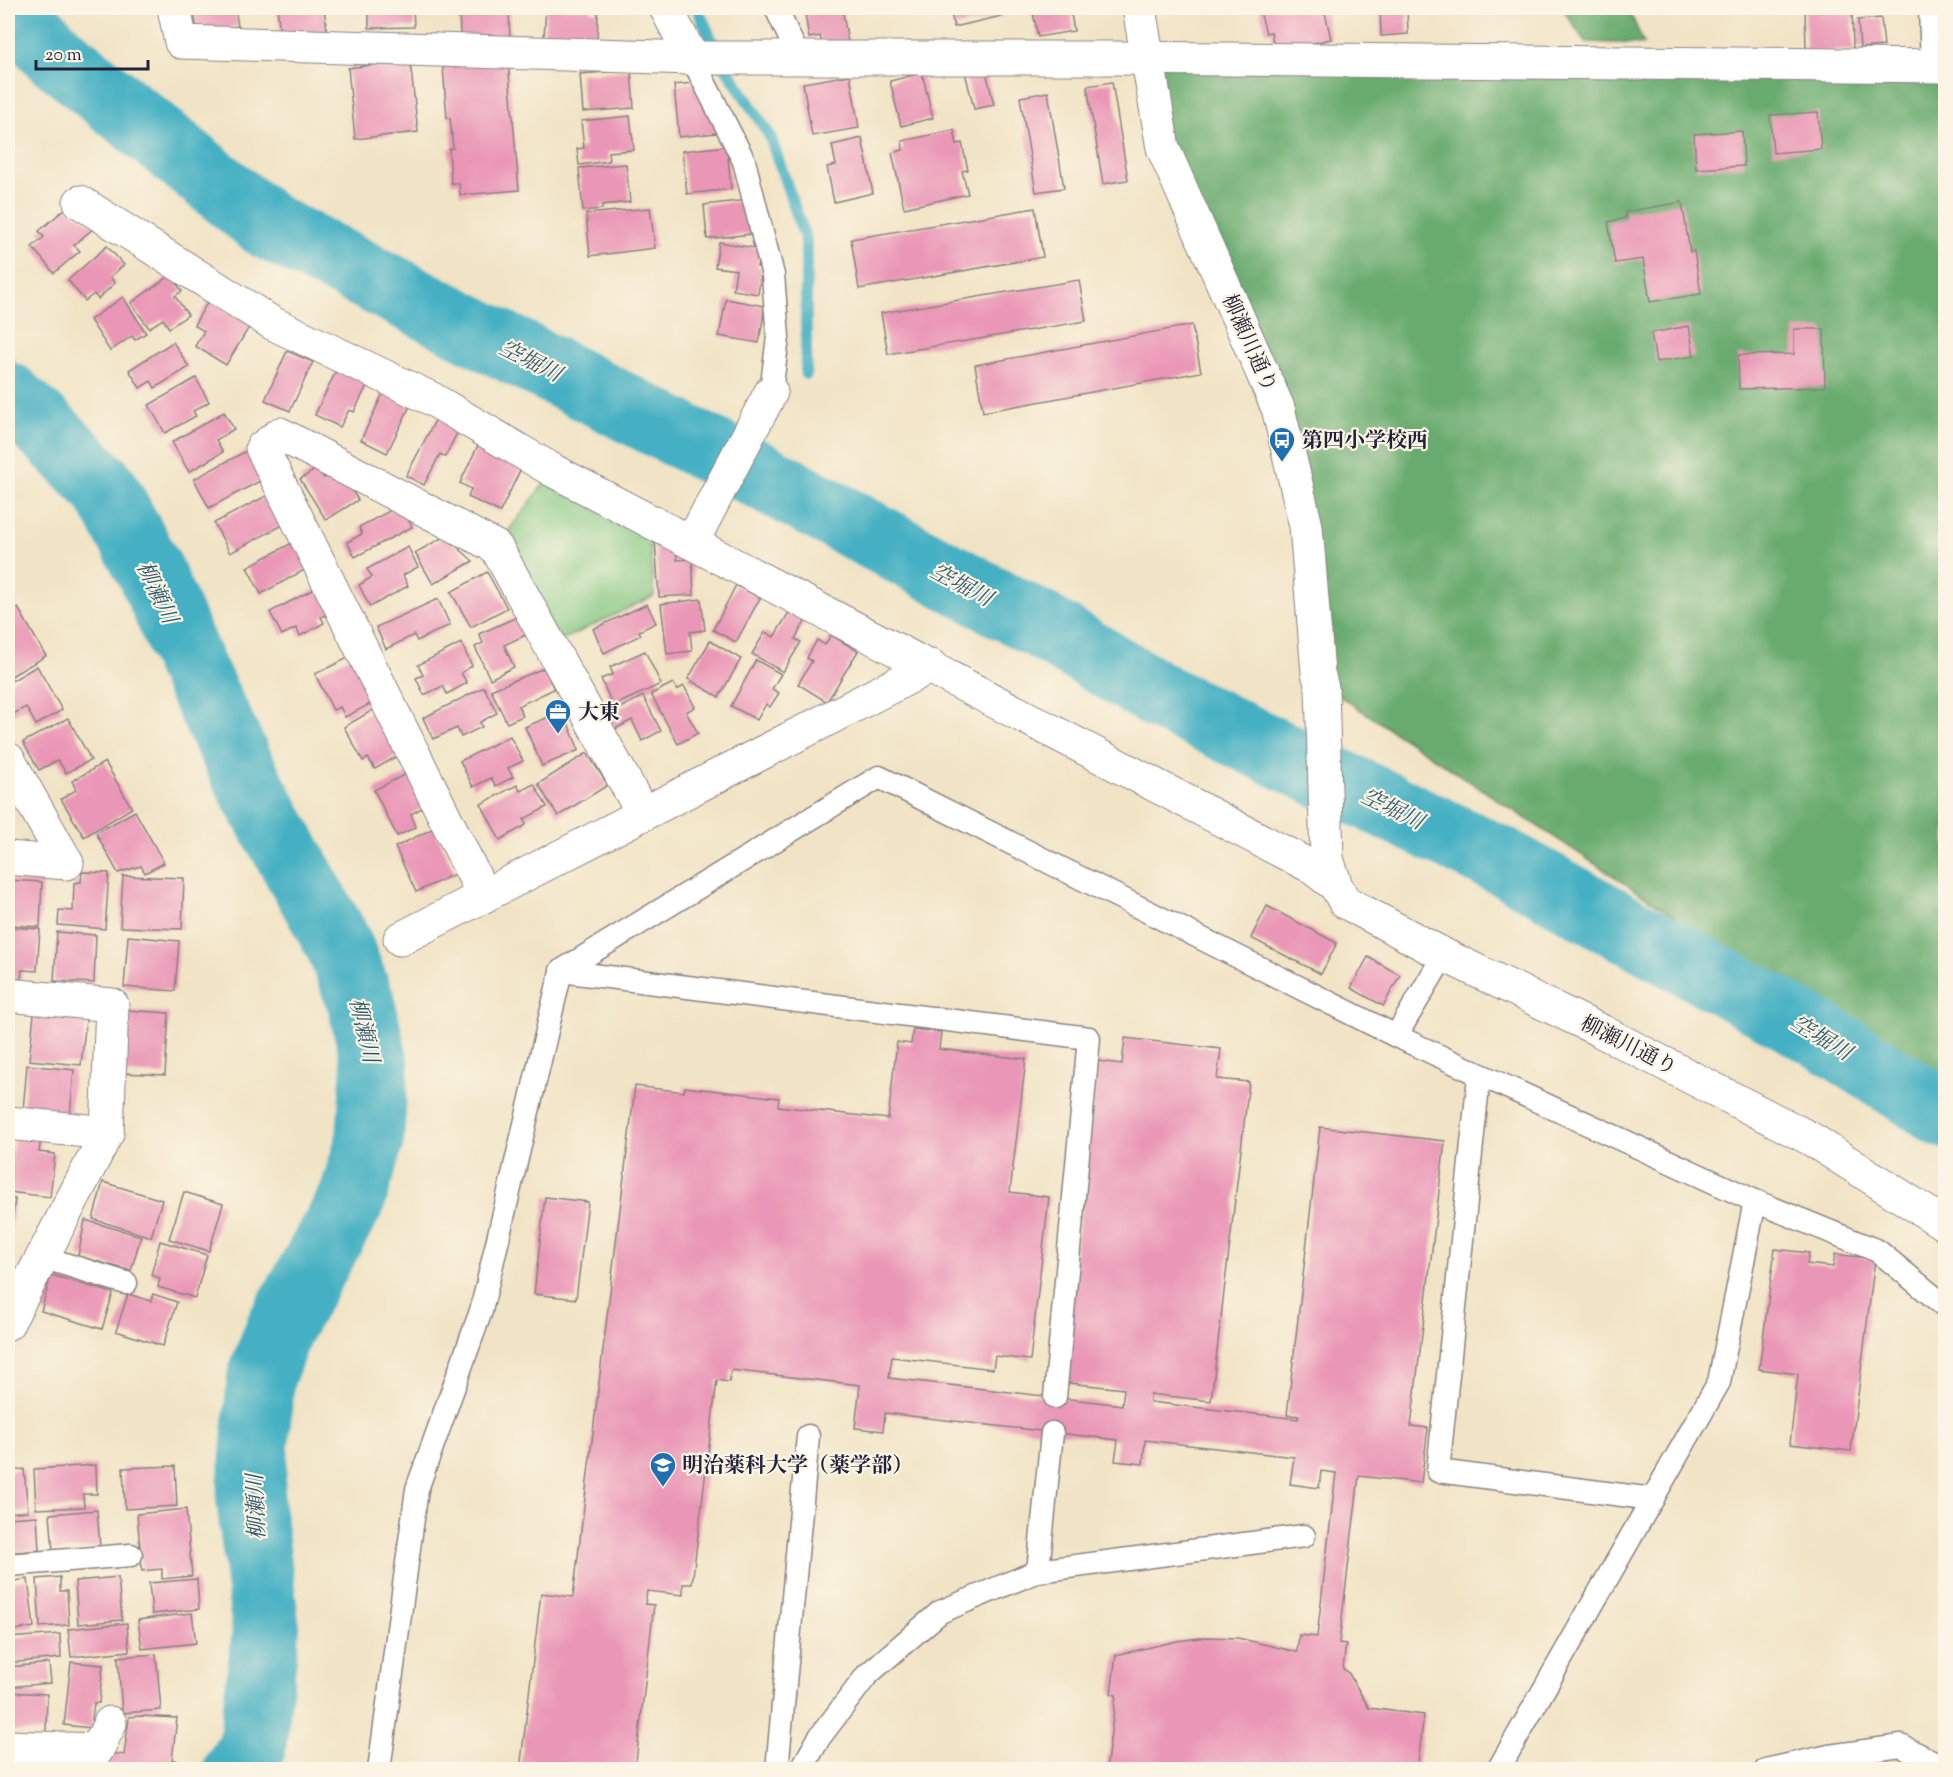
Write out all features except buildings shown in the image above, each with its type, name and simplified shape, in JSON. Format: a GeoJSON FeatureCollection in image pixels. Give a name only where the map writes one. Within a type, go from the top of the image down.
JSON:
{"type":"FeatureCollection","features":[{"type":"Feature","properties":{"kind":"street"},"geometry":{"type":"LineString","coordinates":[[174,8],[181,42],[698,58],[1148,59],[1939,66]]}},
{"type":"Feature","properties":{"kind":"street"},"geometry":{"type":"LineString","coordinates":[[666,8],[698,58]]}},
{"type":"Feature","properties":{"kind":"street","name":"柳瀬川通り"},"geometry":{"type":"LineString","coordinates":[[1139,8],[1163,147],[1278,408],[1306,526],[1318,673],[1322,688],[1331,873],[1345,902],[1444,955],[1601,1031],[1811,1139],[1946,1225]]}},
{"type":"Feature","properties":{"kind":"street","name":"柳瀬川通り"},"geometry":{"type":"LineString","coordinates":[[80,202],[272,323],[432,399],[554,471],[694,539],[1310,866],[1331,873]]}},
{"type":"Feature","properties":{"kind":"street"},"geometry":{"type":"LineString","coordinates":[[694,539],[771,392]]}},
{"type":"Feature","properties":{"kind":"street"},"geometry":{"type":"LineString","coordinates":[[484,896],[262,448],[280,434],[496,547],[643,814]]}},
{"type":"Feature","properties":{"kind":"street"},"geometry":{"type":"LineString","coordinates":[[400,939],[931,666]]}},
{"type":"Feature","properties":{"kind":"street"},"geometry":{"type":"LineString","coordinates":[[8,759],[67,863],[8,858]]}},
{"type":"Feature","properties":{"kind":"street"},"geometry":{"type":"LineString","coordinates":[[8,995],[112,1005],[107,1134],[8,1323]]}},
{"type":"Feature","properties":{"kind":"street"},"geometry":{"type":"LineString","coordinates":[[8,1123],[107,1134]]}},
{"type":"Feature","properties":{"kind":"street"},"geometry":{"type":"LineString","coordinates":[[8,1747],[97,1750],[110,1723]]}},
{"type":"Feature","properties":{"kind":"lane"},"geometry":{"type":"LineString","coordinates":[[776,8],[799,57]]}},
{"type":"Feature","properties":{"kind":"lane"},"geometry":{"type":"LineString","coordinates":[[1930,8],[1939,66]]}},
{"type":"Feature","properties":{"kind":"lane"},"geometry":{"type":"LineString","coordinates":[[698,58],[744,161],[773,275],[778,337],[771,392]]}},
{"type":"Feature","properties":{"kind":"lane"},"geometry":{"type":"LineString","coordinates":[[379,1770],[417,1489],[481,1311],[561,971],[879,777],[1479,1076],[1755,1201],[1878,1251],[1946,1307]]}},
{"type":"Feature","properties":{"kind":"lane"},"geometry":{"type":"LineString","coordinates":[[1396,1036],[1444,955]]}},
{"type":"Feature","properties":{"kind":"lane"},"geometry":{"type":"LineString","coordinates":[[561,971],[1089,1038],[1055,1397]]}},
{"type":"Feature","properties":{"kind":"lane"},"geometry":{"type":"LineString","coordinates":[[1479,1076],[1438,1471],[1653,1498]]}},
{"type":"Feature","properties":{"kind":"lane"},"geometry":{"type":"LineString","coordinates":[[1498,1770],[1719,1383],[1755,1201]]}},
{"type":"Feature","properties":{"kind":"lane"},"geometry":{"type":"LineString","coordinates":[[42,1257],[126,1283]]}},
{"type":"Feature","properties":{"kind":"lane"},"geometry":{"type":"LineString","coordinates":[[1038,1571],[1052,1433]]}},
{"type":"Feature","properties":{"kind":"lane"},"geometry":{"type":"LineString","coordinates":[[777,1770],[808,1436]]}},
{"type":"Feature","properties":{"kind":"lane"},"geometry":{"type":"LineString","coordinates":[[801,1770],[819,1738],[867,1675],[940,1612],[1038,1571],[1304,1536]]}},
{"type":"Feature","properties":{"kind":"lane"},"geometry":{"type":"LineString","coordinates":[[8,1565],[131,1555]]}},
{"type":"Feature","properties":{"kind":"lane"},"geometry":{"type":"LineString","coordinates":[[1766,1770],[1829,1756],[1901,1746],[1946,1768]]}},
{"type":"Feature","properties":{"kind":"green space"},"geometry":{"type":"Polygon","coordinates":[[[1562,8],[1628,8],[1644,44],[1585,42],[1562,8]]]}},
{"type":"Feature","properties":{"kind":"green space"},"geometry":{"type":"Polygon","coordinates":[[[1148,59],[1945,66],[1945,1094],[1341,697],[1322,688],[1306,526],[1163,148],[1148,59]]]}},
{"type":"Feature","properties":{"kind":"green space"},"geometry":{"type":"Polygon","coordinates":[[[554,471],[649,532],[654,596],[550,646],[496,547],[554,471]]]}},
{"type":"Feature","properties":{"kind":"waterway","name":"空堀川"},"geometry":{"type":"LineString","coordinates":[[12,8],[55,54],[268,226],[761,476],[1042,626],[1165,699],[1506,863],[1821,1035],[1946,1115]]}},
{"type":"Feature","properties":{"kind":"waterway"},"geometry":{"type":"LineString","coordinates":[[697,8],[720,58],[770,136],[806,241],[806,374]]}},
{"type":"Feature","properties":{"kind":"waterway"},"geometry":{"type":"LineString","coordinates":[[8,360],[51,434]]}},
{"type":"Feature","properties":{"kind":"waterway","name":"柳瀬川"},"geometry":{"type":"LineString","coordinates":[[8,396],[51,434],[105,488],[151,573],[191,666],[251,787],[339,945],[361,1002],[375,1065],[370,1139],[352,1199],[280,1327],[261,1377],[250,1500],[266,1630],[252,1747],[237,1770]]}},
{"type":"Feature","properties":{"kind":"place","name":"第四小学校西"},"geometry":{"type":"Point","coordinates":[1282,463]}},
{"type":"Feature","properties":{"kind":"place","name":"大東"},"geometry":{"type":"Point","coordinates":[558,735]}},
{"type":"Feature","properties":{"kind":"place","name":"明治薬科大学（薬学部）"},"geometry":{"type":"Point","coordinates":[663,1488]}}]}
